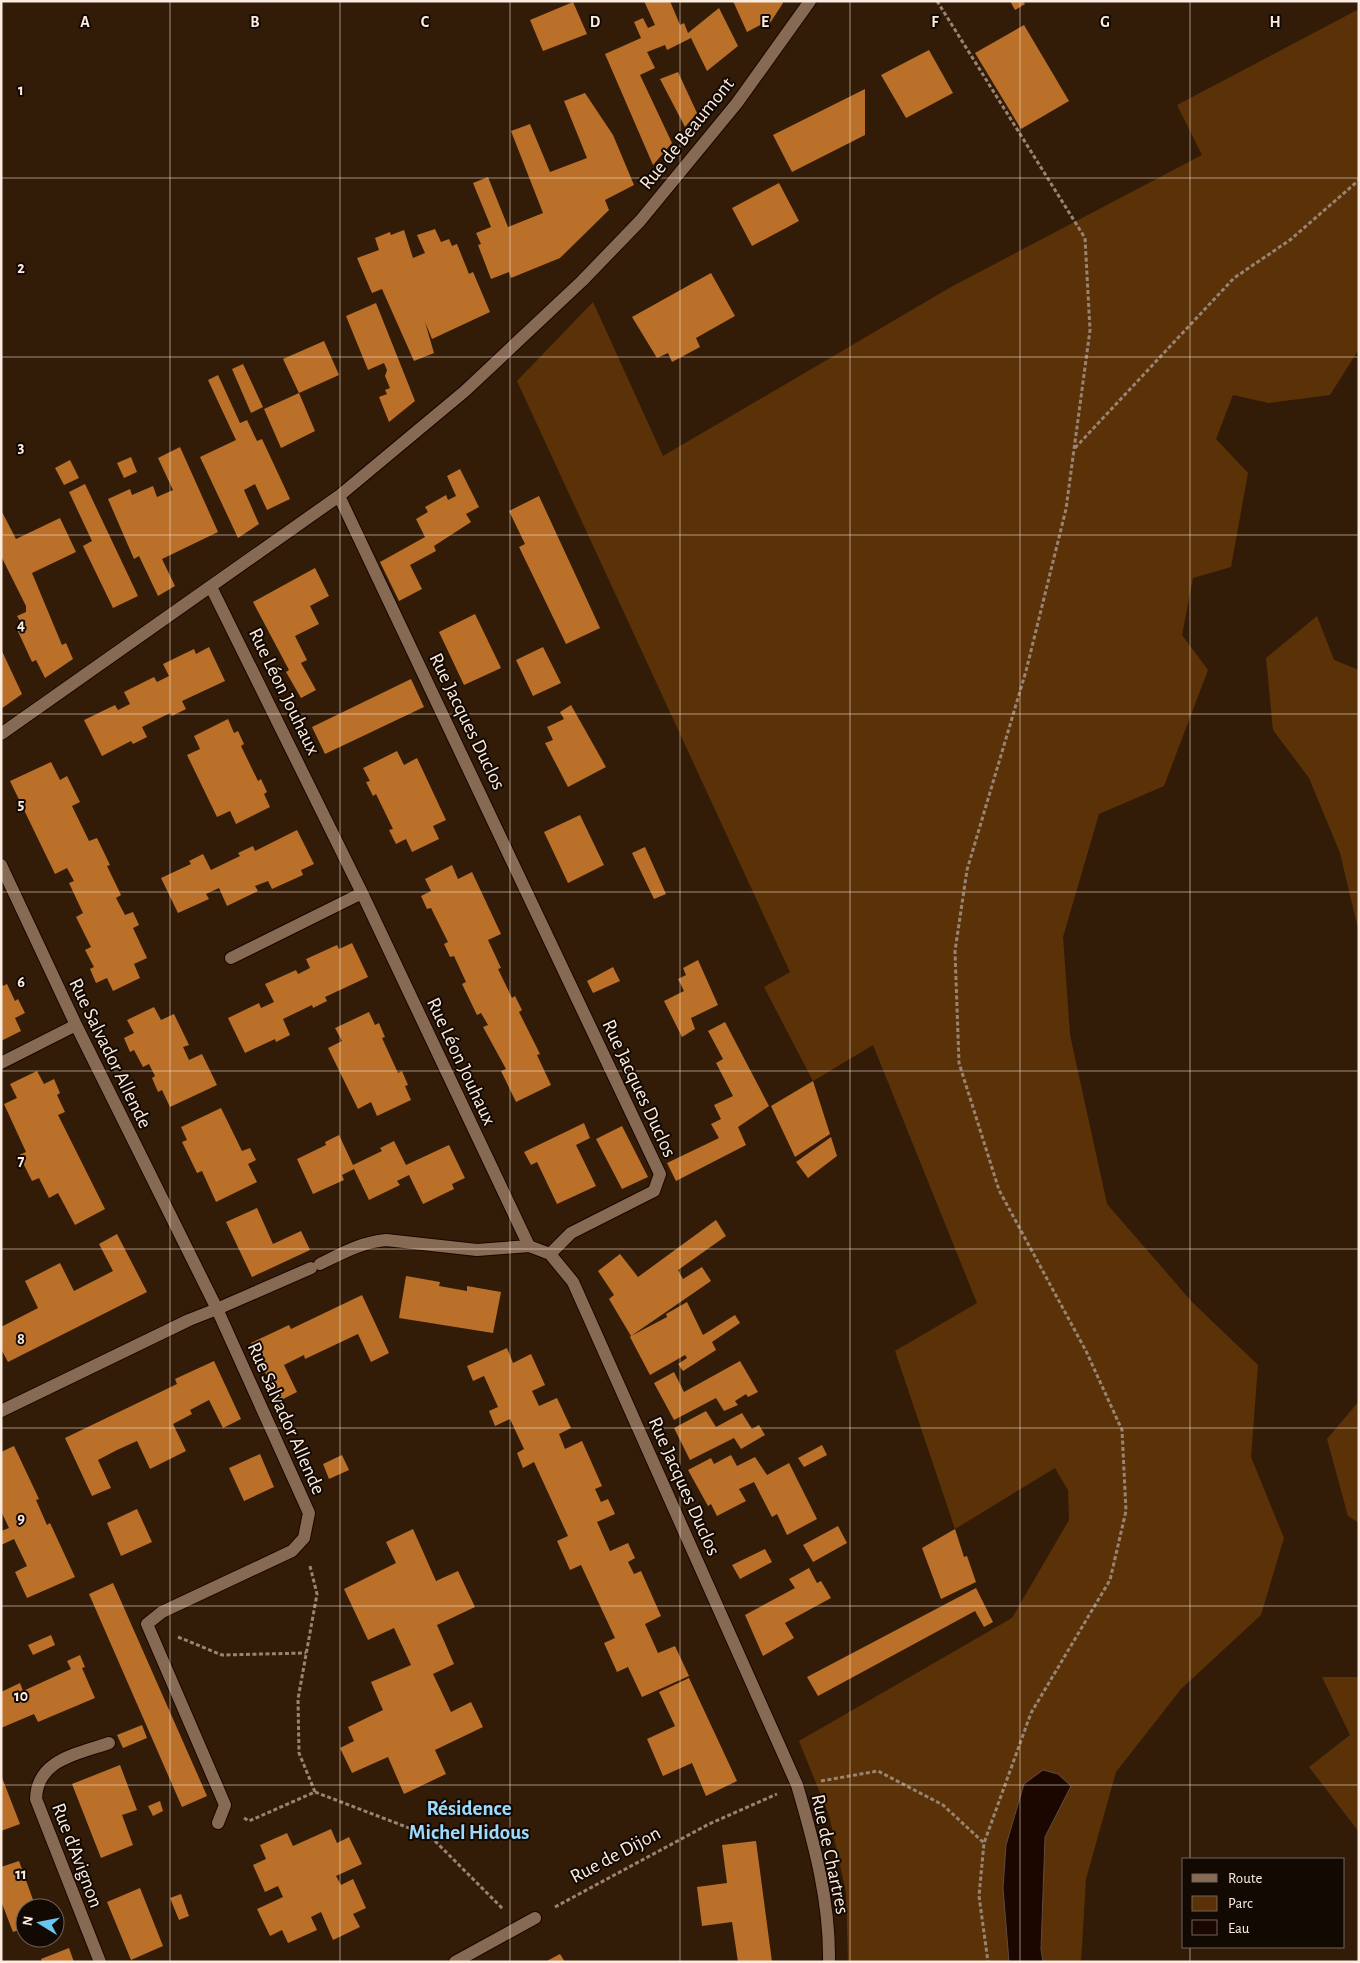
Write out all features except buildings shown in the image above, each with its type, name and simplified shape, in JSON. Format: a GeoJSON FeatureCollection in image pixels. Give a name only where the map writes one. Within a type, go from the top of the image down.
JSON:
{"type":"FeatureCollection","features":[{"type":"Feature","properties":{"kind":"street","name":"Rue de Beaumont"},"geometry":{"type":"LineString","coordinates":[[1,734],[339,496],[465,391],[582,281],[640,221],[730,111],[810,1]]}},
{"type":"Feature","properties":{"kind":"street","name":"Rue Jacques Duclos"},"geometry":{"type":"LineString","coordinates":[[339,496],[660,1174],[654,1191],[572,1233],[550,1254],[573,1282],[797,1785]]}},
{"type":"Feature","properties":{"kind":"street","name":"Rue Léon Jouhaux"},"geometry":{"type":"LineString","coordinates":[[211,587],[362,893],[529,1246]]}},
{"type":"Feature","properties":{"kind":"street","name":"Rue Salvador Allende"},"geometry":{"type":"LineString","coordinates":[[1,865],[76,1025],[217,1309],[308,1513],[304,1538]]}},
{"type":"Feature","properties":{"kind":"street"},"geometry":{"type":"LineString","coordinates":[[231,958],[362,893]]}},
{"type":"Feature","properties":{"kind":"street"},"geometry":{"type":"LineString","coordinates":[[1,1063],[76,1025]]}},
{"type":"Feature","properties":{"kind":"street"},"geometry":{"type":"LineString","coordinates":[[1,1411],[189,1320],[316,1266],[355,1247],[371,1242],[386,1240],[477,1250],[529,1246],[550,1254]]}},
{"type":"Feature","properties":{"kind":"street"},"geometry":{"type":"LineString","coordinates":[[218,1823],[225,1806],[147,1624],[162,1612],[292,1551],[304,1538]]}},
{"type":"Feature","properties":{"kind":"street","name":"Rue d'Avignon"},"geometry":{"type":"LineString","coordinates":[[100,1962],[36,1799],[36,1788],[41,1776],[50,1765],[109,1743]]}},
{"type":"Feature","properties":{"kind":"street","name":"Rue de Chartres"},"geometry":{"type":"LineString","coordinates":[[797,1785],[812,1835],[825,1900],[828,1962]]}},
{"type":"Feature","properties":{"kind":"street"},"geometry":{"type":"LineString","coordinates":[[455,1962],[535,1918]]}},
{"type":"Feature","properties":{"kind":"path"},"geometry":{"type":"LineString","coordinates":[[937,1],[1085,238],[1090,330],[1066,509],[1026,671],[967,870],[955,951],[959,1062],[999,1190],[1086,1350],[1122,1430],[1126,1511],[1110,1580],[1031,1713],[984,1843],[979,1896],[988,1962]]}},
{"type":"Feature","properties":{"kind":"path"},"geometry":{"type":"LineString","coordinates":[[1074,449],[1234,278],[1290,240],[1359,180]]}},
{"type":"Feature","properties":{"kind":"path"},"geometry":{"type":"LineString","coordinates":[[304,1538],[317,1594],[298,1699],[299,1753],[315,1792]]}},
{"type":"Feature","properties":{"kind":"path"},"geometry":{"type":"LineString","coordinates":[[147,1624],[222,1655],[306,1653]]}},
{"type":"Feature","properties":{"kind":"path","name":"Rue de Dijon"},"geometry":{"type":"LineString","coordinates":[[535,1918],[709,1824],[797,1785],[878,1771],[943,1805],[984,1843]]}},
{"type":"Feature","properties":{"kind":"path"},"geometry":{"type":"LineString","coordinates":[[225,1806],[249,1821],[315,1792],[430,1836],[519,1926]]}},
{"type":"Feature","properties":{"kind":"green space"},"geometry":{"type":"Polygon","coordinates":[[[1359,9],[1359,349],[1330,395],[1269,403],[1233,395],[1216,439],[1248,473],[1231,567],[1193,578],[1182,635],[1208,670],[1164,786],[1099,814],[1063,937],[1070,1035],[1107,1204],[1192,1302],[1258,1365],[1251,1457],[1284,1538],[1261,1615],[1181,1689],[1116,1772],[1086,1879],[1081,1962],[1043,1962],[1041,1949],[1045,1837],[1071,1786],[1006,1845],[1003,1888],[1009,1962],[848,1962],[846,1892],[829,1815],[799,1741],[1012,1618],[1069,1520],[1068,1490],[1055,1468],[955,1529],[895,1351],[977,1303],[873,1045],[813,1081],[764,987],[790,972],[517,381],[593,302],[663,456],[951,287],[1202,155],[1177,105],[1359,9]]]}},
{"type":"Feature","properties":{"kind":"green space"},"geometry":{"type":"Polygon","coordinates":[[[1317,616],[1334,660],[1359,670],[1359,933],[1340,853],[1309,778],[1273,730],[1266,658],[1317,616]]]}},
{"type":"Feature","properties":{"kind":"green space"},"geometry":{"type":"Polygon","coordinates":[[[1359,1401],[1359,1523],[1348,1516],[1327,1439],[1359,1401]]]}},
{"type":"Feature","properties":{"kind":"green space"},"geometry":{"type":"Polygon","coordinates":[[[1322,1677],[1359,1677],[1359,1832],[1309,1767],[1350,1735],[1322,1677]]]}},
{"type":"Feature","properties":{"kind":"water"},"geometry":{"type":"Polygon","coordinates":[[[1043,1770],[1058,1774],[1071,1786],[1045,1837],[1041,1949],[1043,1962],[1009,1962],[1003,1888],[1006,1845],[1024,1784],[1043,1770]]]}},
{"type":"Feature","properties":{"kind":"district","name":"Résidence Michel Hidous"},"geometry":{"type":"Point","coordinates":[469,1820]}}]}
